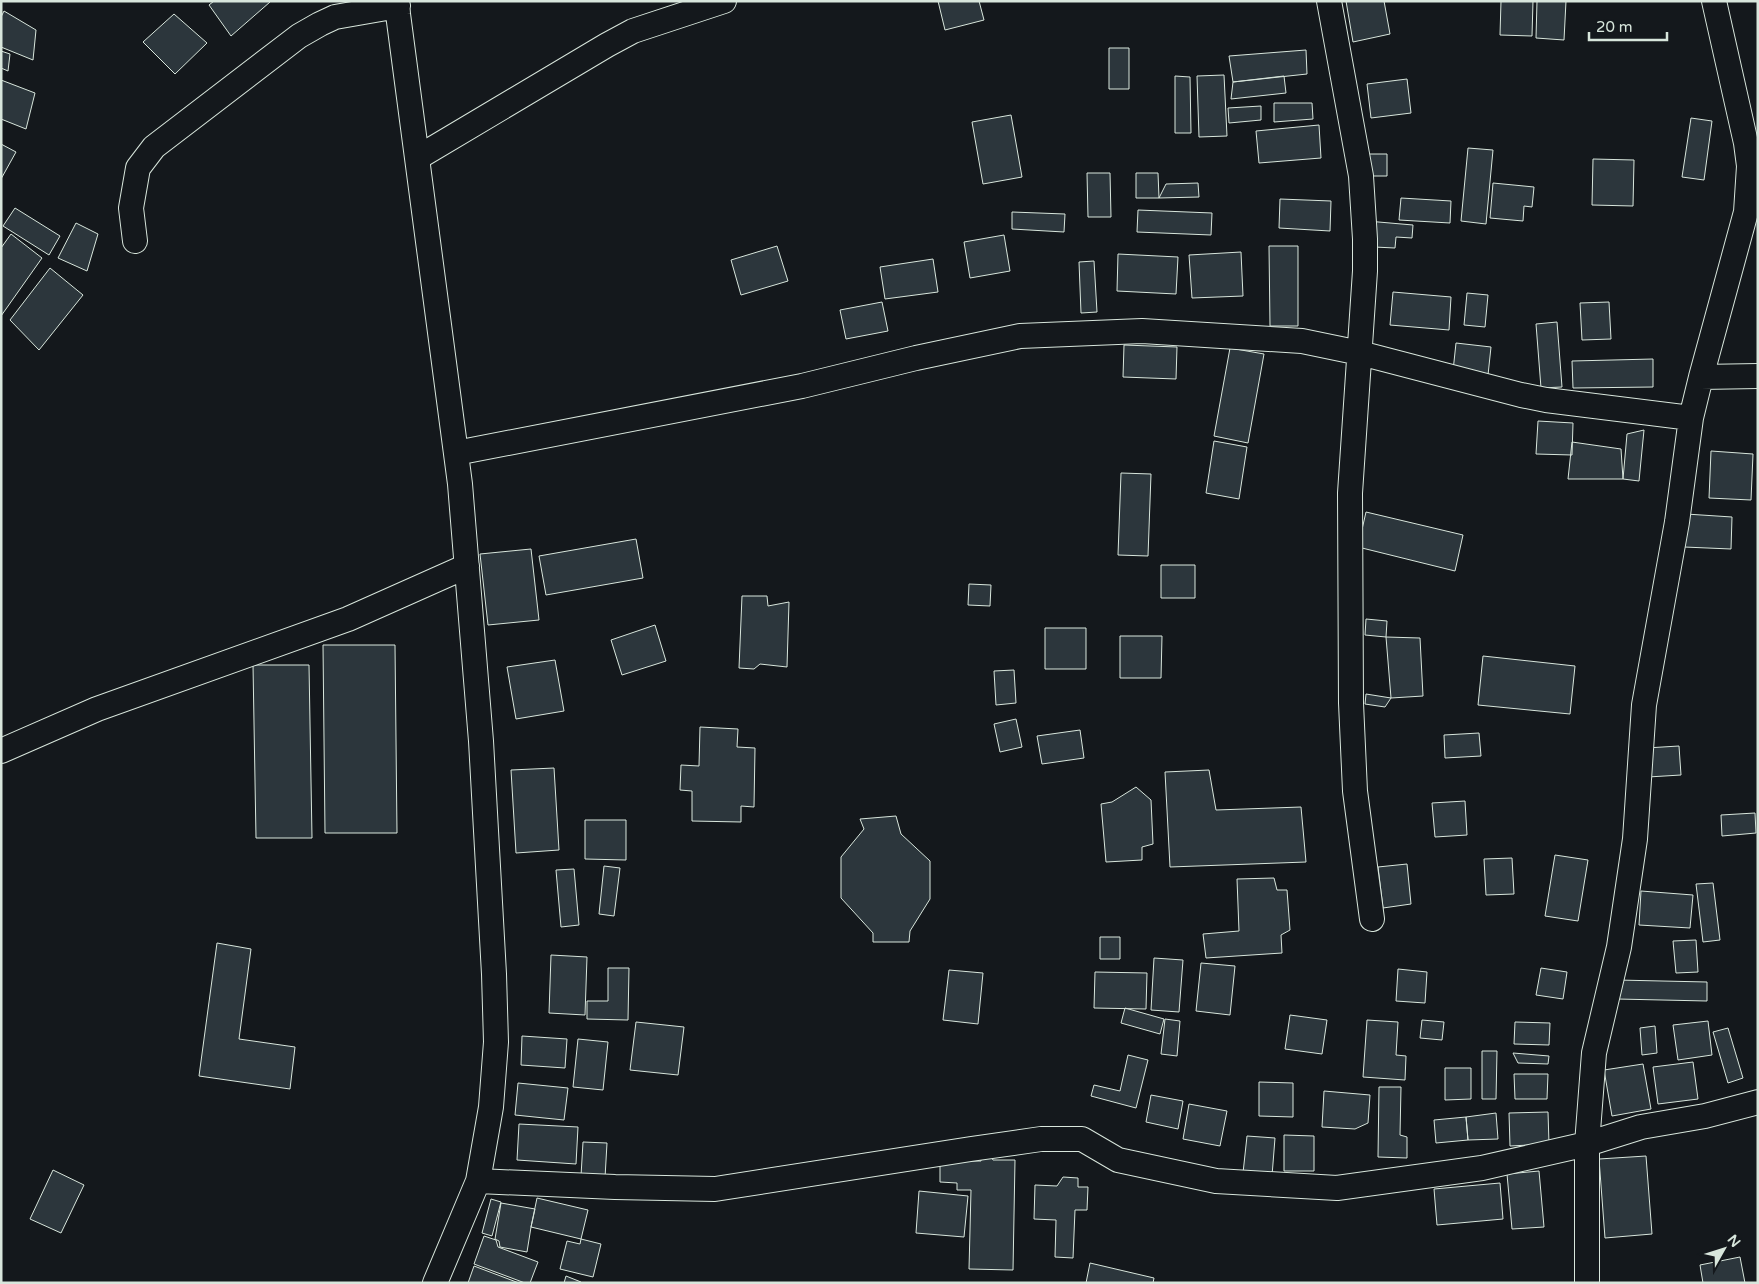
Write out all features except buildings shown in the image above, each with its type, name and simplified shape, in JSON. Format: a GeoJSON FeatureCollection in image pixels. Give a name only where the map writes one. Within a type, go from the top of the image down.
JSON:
{"type":"FeatureCollection","features":[{"type":"Feature","properties":{"kind":"street"},"geometry":{"type":"LineString","coordinates":[[417,158],[633,31],[724,1]]}},
{"type":"Feature","properties":{"kind":"street"},"geometry":{"type":"LineString","coordinates":[[1329,1],[1361,176],[1365,239],[1365,271],[1350,493],[1351,703],[1355,791],[1372,919]]}},
{"type":"Feature","properties":{"kind":"street"},"geometry":{"type":"LineString","coordinates":[[1587,1283],[1587,1144],[1594,1053],[1619,947],[1635,839],[1644,705],[1677,522],[1691,418],[1746,212],[1749,166],[1746,143],[1714,1]]}},
{"type":"Feature","properties":{"kind":"street"},"geometry":{"type":"LineString","coordinates":[[134,241],[132,208],[138,168],[154,147],[299,36],[336,17],[398,4],[460,484],[480,740],[496,1042],[491,1107],[478,1181],[435,1283]]}},
{"type":"Feature","properties":{"kind":"street"},"geometry":{"type":"LineString","coordinates":[[456,453],[802,386],[916,358],[1020,336],[1142,331],[1302,341],[1360,353],[1546,400],[1691,418]]}},
{"type":"Feature","properties":{"kind":"street"},"geometry":{"type":"LineString","coordinates":[[1701,377],[1758,376]]}},
{"type":"Feature","properties":{"kind":"street"},"geometry":{"type":"LineString","coordinates":[[1,751],[97,709],[348,618],[467,566]]}},
{"type":"Feature","properties":{"kind":"street"},"geometry":{"type":"LineString","coordinates":[[1,743],[30,738]]}},
{"type":"Feature","properties":{"kind":"street"},"geometry":{"type":"LineString","coordinates":[[478,1181],[615,1188],[715,1190],[878,1162],[989,1146],[1041,1139],[1082,1139],[1118,1160],[1216,1181],[1337,1188],[1482,1168],[1587,1144],[1640,1127],[1705,1116],[1758,1102]]}}]}
